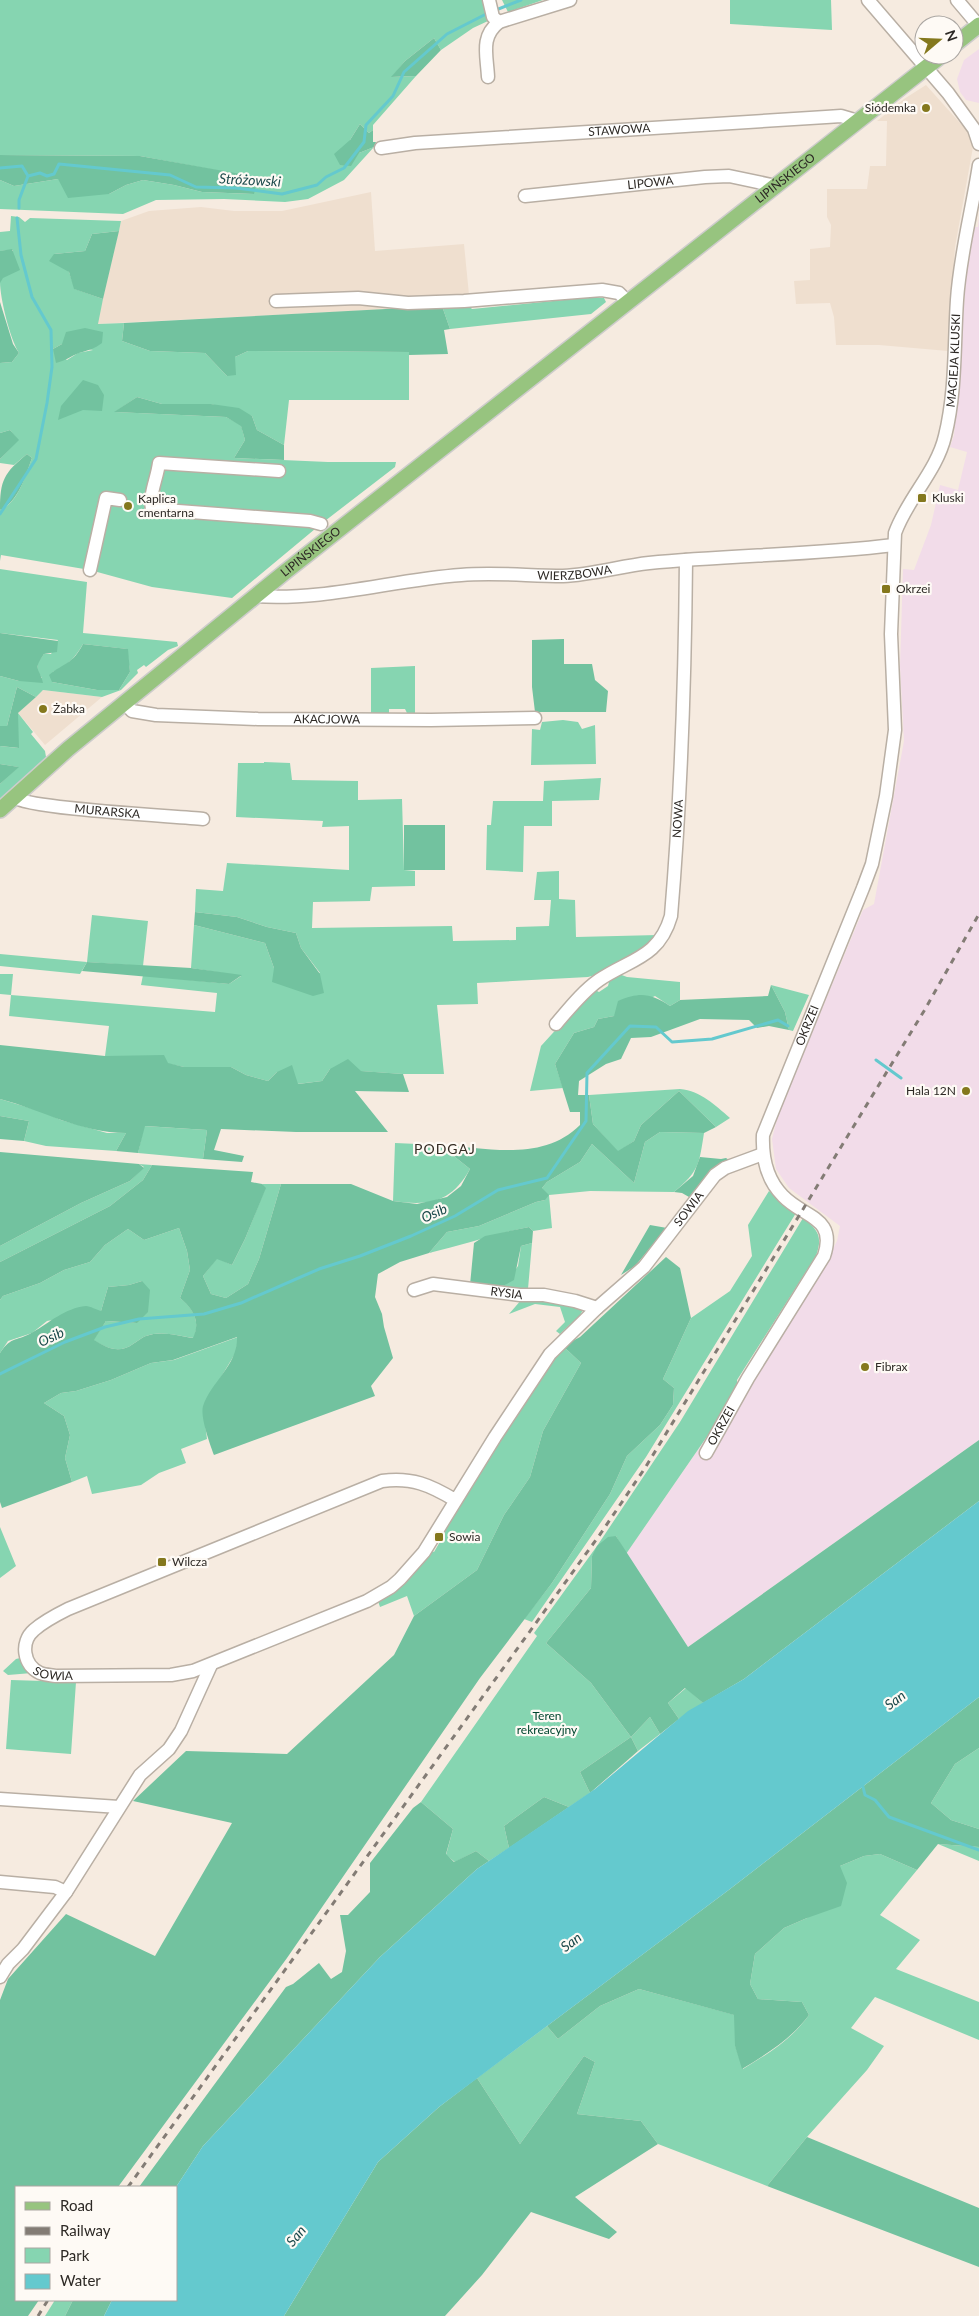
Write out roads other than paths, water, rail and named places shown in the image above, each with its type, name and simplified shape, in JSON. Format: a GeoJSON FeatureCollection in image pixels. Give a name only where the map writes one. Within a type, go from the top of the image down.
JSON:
{"type":"FeatureCollection","features":[{"type":"Feature","properties":{"kind":"main road"},"geometry":{"type":"LineString","coordinates":[[964,37],[979,26]]}},
{"type":"Feature","properties":{"kind":"main road","name":"LIPIŃSKIEGO"},"geometry":{"type":"LineString","coordinates":[[0,810],[53,761],[255,596],[929,65]]}},
{"type":"Feature","properties":{"kind":"street"},"geometry":{"type":"LineString","coordinates":[[488,77],[485,38],[491,28],[492,12],[570,0]]}},
{"type":"Feature","properties":{"kind":"street"},"geometry":{"type":"LineString","coordinates":[[868,0],[926,67],[974,129],[979,144]]}},
{"type":"Feature","properties":{"kind":"street"},"geometry":{"type":"LineString","coordinates":[[957,0],[979,26]]}},
{"type":"Feature","properties":{"kind":"street","name":"STAWOWA"},"geometry":{"type":"LineString","coordinates":[[381,148],[415,143],[841,116],[858,121]]}},
{"type":"Feature","properties":{"kind":"street","name":"MACIEJA KLUSKI"},"geometry":{"type":"LineString","coordinates":[[894,546],[895,533],[900,519],[932,466],[945,438],[950,406],[961,256],[979,165]]}},
{"type":"Feature","properties":{"kind":"street","name":"LIPOWA"},"geometry":{"type":"LineString","coordinates":[[525,196],[721,176],[758,180],[776,186]]}},
{"type":"Feature","properties":{"kind":"street"},"geometry":{"type":"LineString","coordinates":[[276,301],[358,298],[408,303],[464,301],[602,290],[619,293],[628,302]]}},
{"type":"Feature","properties":{"kind":"street"},"geometry":{"type":"LineString","coordinates":[[279,471],[159,463],[158,477],[152,488],[152,509],[310,521],[321,524]]}},
{"type":"Feature","properties":{"kind":"street"},"geometry":{"type":"LineString","coordinates":[[90,570],[106,498],[120,500]]}},
{"type":"Feature","properties":{"kind":"street","name":"WIERZBOWA"},"geometry":{"type":"LineString","coordinates":[[255,596],[309,596],[354,591],[422,578],[464,575],[565,576],[620,567],[686,560],[832,552],[894,546]]}},
{"type":"Feature","properties":{"kind":"street","name":"OKRZEI"},"geometry":{"type":"LineString","coordinates":[[706,1453],[748,1378],[824,1256],[828,1245],[824,1228],[818,1220],[784,1196],[774,1185],[766,1170],[762,1154],[763,1135],[864,888],[876,847],[886,796],[895,730],[891,634],[894,546]]}},
{"type":"Feature","properties":{"kind":"street","name":"NOWA"},"geometry":{"type":"LineString","coordinates":[[556,1024],[575,1002],[598,981],[637,960],[652,949],[666,933],[671,916],[686,630],[686,560]]}},
{"type":"Feature","properties":{"kind":"street","name":"AKACJOWA"},"geometry":{"type":"LineString","coordinates":[[125,703],[132,710],[156,715],[402,720],[535,718]]}},
{"type":"Feature","properties":{"kind":"street","name":"MURARSKA"},"geometry":{"type":"LineString","coordinates":[[14,797],[18,801],[48,805],[203,819]]}},
{"type":"Feature","properties":{"kind":"street","name":"SOWIA"},"geometry":{"type":"LineString","coordinates":[[455,1500],[423,1484],[412,1481],[400,1478],[382,1481],[68,1608],[34,1630],[24,1646],[26,1657],[31,1666],[41,1673],[56,1676],[171,1675],[211,1665],[359,1604],[392,1587],[424,1552],[544,1361],[564,1339],[644,1267],[715,1175],[725,1168],[762,1154]]}},
{"type":"Feature","properties":{"kind":"street","name":"RYSIA"},"geometry":{"type":"LineString","coordinates":[[414,1290],[433,1284],[520,1296],[544,1295],[575,1301],[597,1308]]}},
{"type":"Feature","properties":{"kind":"street"},"geometry":{"type":"LineString","coordinates":[[0,1977],[66,1892],[140,1775],[169,1749],[181,1731],[211,1665]]}},
{"type":"Feature","properties":{"kind":"street"},"geometry":{"type":"LineString","coordinates":[[0,1800],[119,1807]]}},
{"type":"Feature","properties":{"kind":"street"},"geometry":{"type":"LineString","coordinates":[[0,1882],[55,1887],[66,1892]]}},
{"type":"Feature","properties":{"kind":"water","name":"San"},"geometry":{"type":"Polygon","coordinates":[[[979,1501],[979,1697],[730,1889],[439,2107],[378,2162],[284,2316],[104,2316],[112,2301],[178,2301],[177,2186],[203,2146],[380,1957],[477,1869],[595,1789],[688,1711],[744,1679],[979,1501]]]}},
{"type":"Feature","properties":{"kind":"waterway","name":"Stróżowski"},"geometry":{"type":"LineString","coordinates":[[496,10],[521,0]]}},
{"type":"Feature","properties":{"kind":"waterway","name":"Stróżowski"},"geometry":{"type":"LineString","coordinates":[[0,168],[22,166],[28,176],[40,173],[47,176],[54,174],[59,164],[170,175],[196,187],[236,188],[282,194],[317,185],[326,177],[344,168],[364,142],[366,125],[393,96],[404,72],[447,34],[490,12]]}},
{"type":"Feature","properties":{"kind":"waterway"},"geometry":{"type":"LineString","coordinates":[[19,208],[19,200],[28,176]]}},
{"type":"Feature","properties":{"kind":"waterway"},"geometry":{"type":"LineString","coordinates":[[0,514],[36,459],[52,367],[51,330],[32,297],[21,255],[17,218]]}},
{"type":"Feature","properties":{"kind":"waterway","name":"Osib"},"geometry":{"type":"LineString","coordinates":[[0,1374],[65,1342],[105,1327],[139,1319],[204,1314],[241,1303],[319,1269],[360,1256],[411,1236],[455,1216],[498,1190],[547,1178],[586,1121],[587,1073],[630,1026],[656,1027],[672,1042],[712,1039],[778,1020],[788,1026]]}},
{"type":"Feature","properties":{"kind":"waterway","name":"Osib"},"geometry":{"type":"LineString","coordinates":[[876,1060],[901,1078]]}},
{"type":"Feature","properties":{"kind":"waterway"},"geometry":{"type":"LineString","coordinates":[[862,1783],[865,1795],[875,1800],[889,1817],[979,1850]]}},
{"type":"Feature","properties":{"kind":"railway"},"geometry":{"type":"LineString","coordinates":[[129,2186],[601,1533],[645,1468],[924,1011],[979,914]]}},
{"type":"Feature","properties":{"kind":"railway"},"geometry":{"type":"LineString","coordinates":[[38,2316],[47,2301]]}},
{"type":"Feature","properties":{"kind":"place","name":"Siódemka"},"geometry":{"type":"Point","coordinates":[926,108]}},
{"type":"Feature","properties":{"kind":"place","name":"Kluski"},"geometry":{"type":"Point","coordinates":[922,498]}},
{"type":"Feature","properties":{"kind":"place","name":"Kaplica cmentarna"},"geometry":{"type":"Point","coordinates":[128,506]}},
{"type":"Feature","properties":{"kind":"place","name":"Okrzei"},"geometry":{"type":"Point","coordinates":[886,589]}},
{"type":"Feature","properties":{"kind":"place","name":"Żabka"},"geometry":{"type":"Point","coordinates":[43,709]}},
{"type":"Feature","properties":{"kind":"place","name":"Hala 12N"},"geometry":{"type":"Point","coordinates":[966,1091]}},
{"type":"Feature","properties":{"kind":"place","name":"Fibrax"},"geometry":{"type":"Point","coordinates":[865,1367]}},
{"type":"Feature","properties":{"kind":"place","name":"Sowia"},"geometry":{"type":"Point","coordinates":[439,1537]}},
{"type":"Feature","properties":{"kind":"place","name":"Wilcza"},"geometry":{"type":"Point","coordinates":[162,1562]}},
{"type":"Feature","properties":{"kind":"district","name":"PODGAJ"},"geometry":{"type":"Point","coordinates":[445,1149]}},
{"type":"Feature","properties":{"kind":"park label","name":"Teren rekreacyjny"},"geometry":{"type":"Point","coordinates":[547,1723]}}]}
